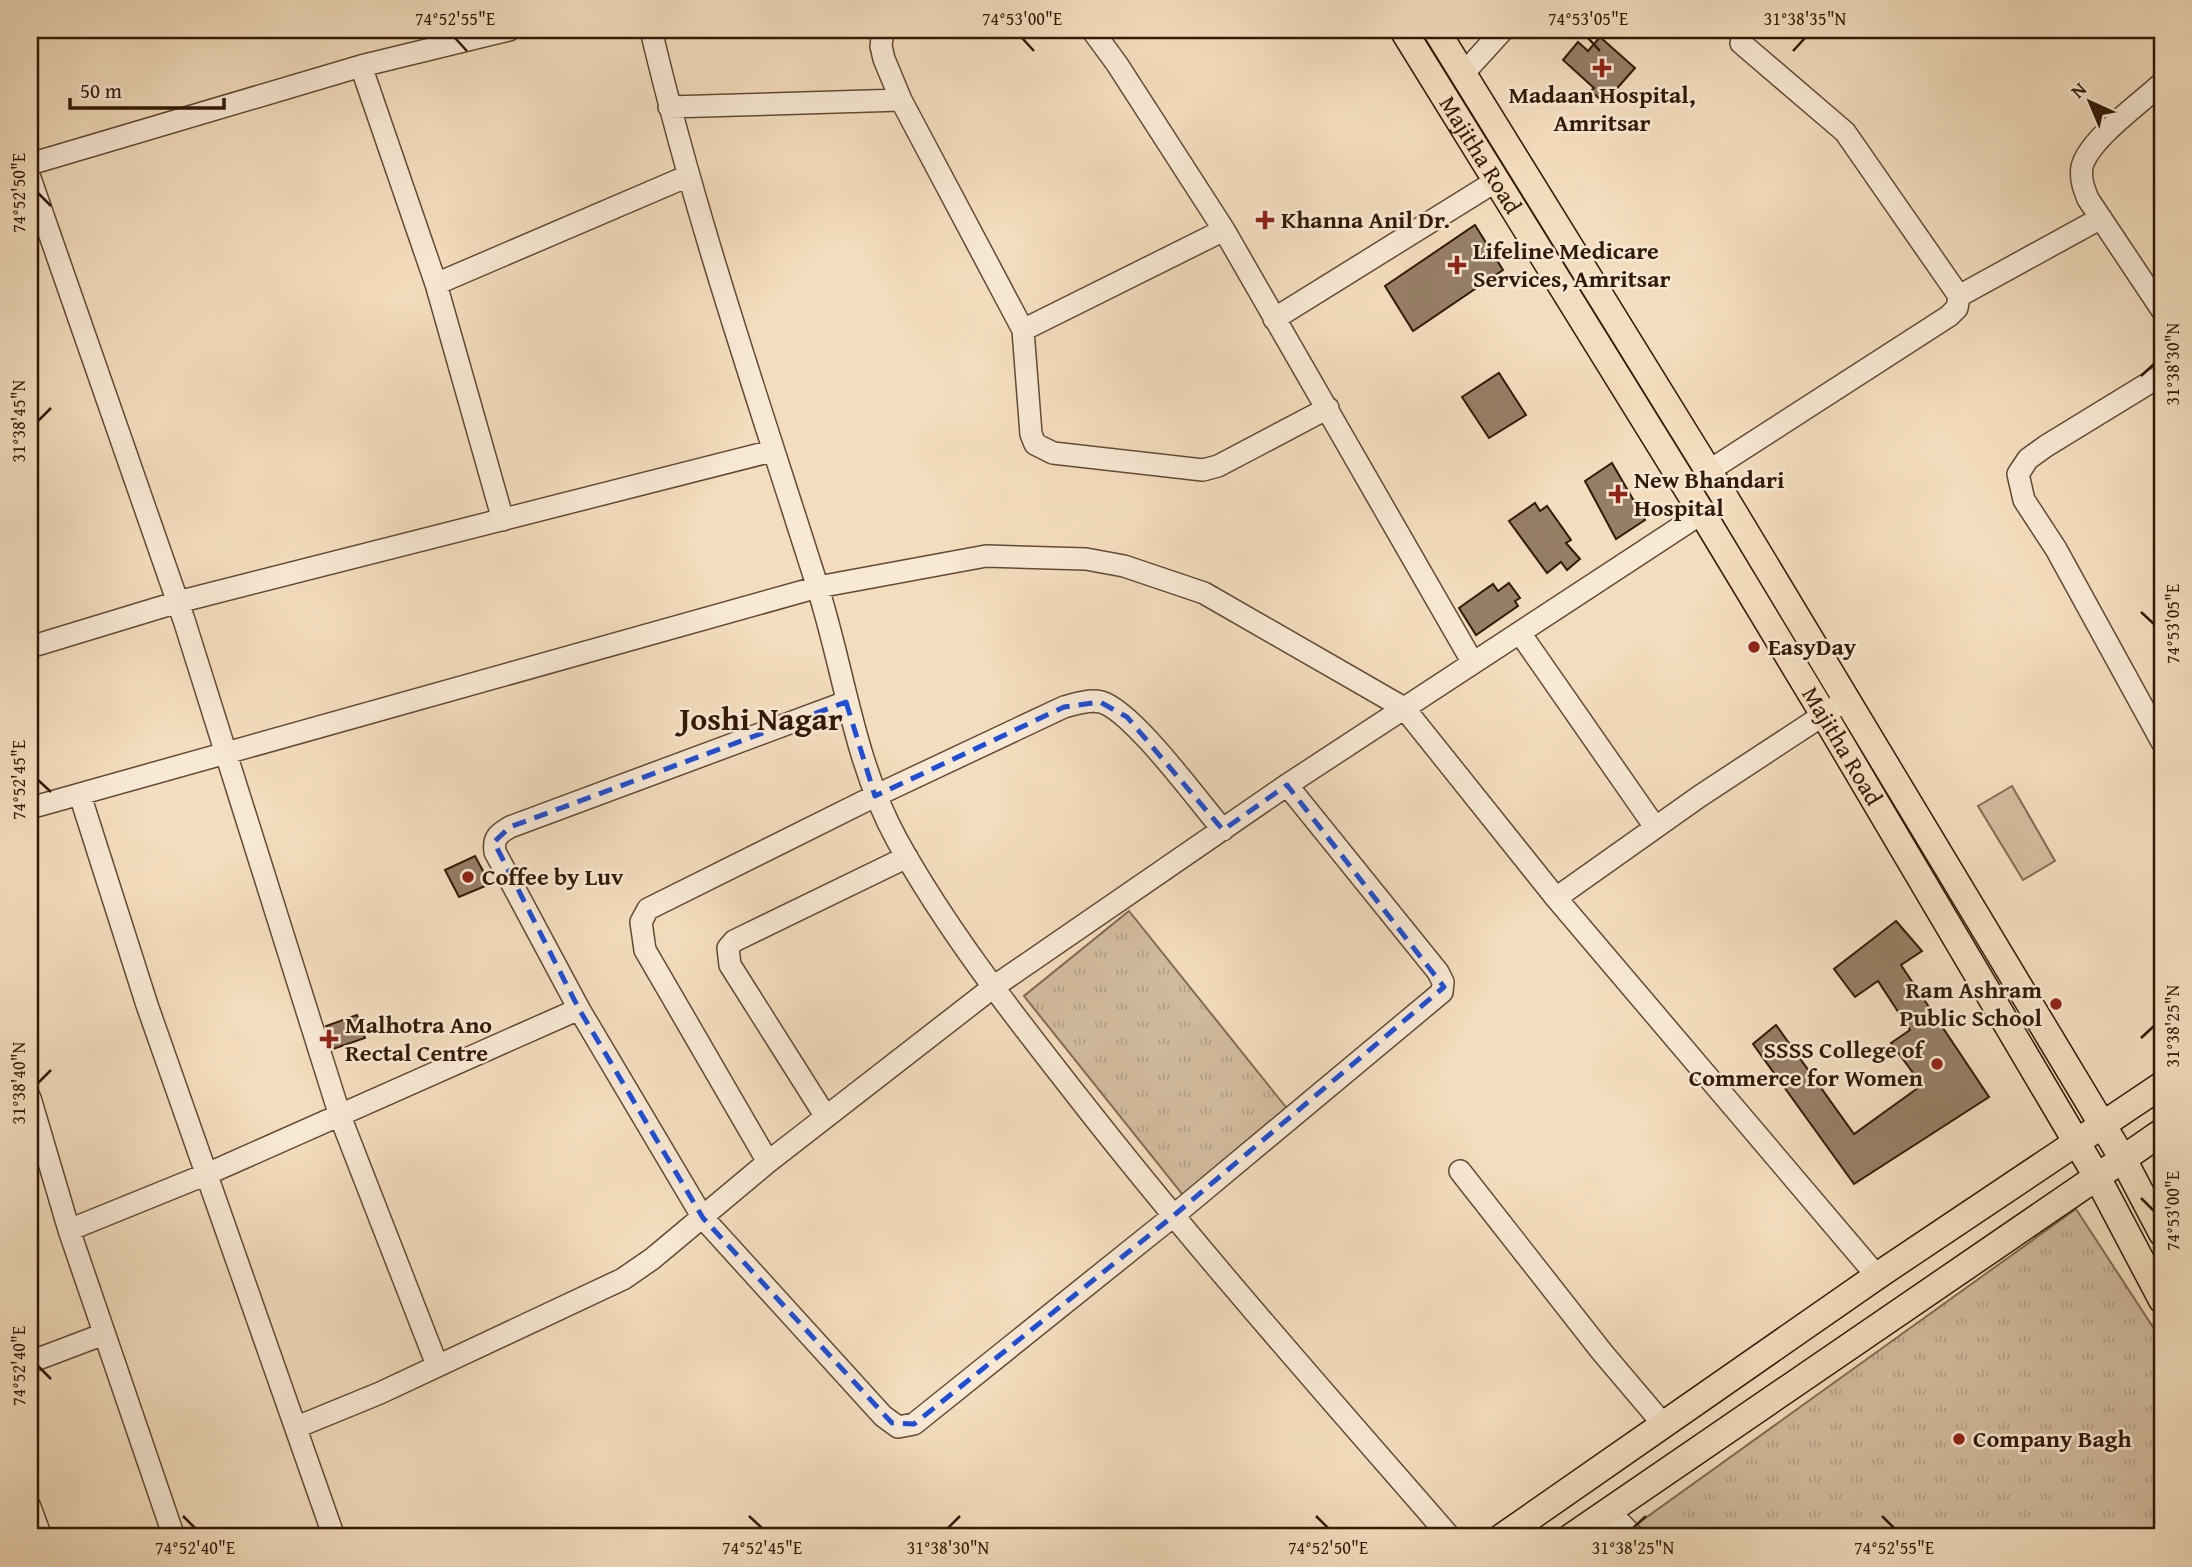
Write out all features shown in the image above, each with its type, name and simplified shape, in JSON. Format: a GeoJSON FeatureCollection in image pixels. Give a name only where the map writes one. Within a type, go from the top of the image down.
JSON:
{"type":"FeatureCollection","features":[{"type":"Feature","properties":{"kind":"main road","name":"Majitha Road"},"geometry":{"type":"LineString","coordinates":[[1403,30],[1824,715],[2096,1175],[2162,1300]]}},
{"type":"Feature","properties":{"kind":"main road","name":"Majitha Road"},"geometry":{"type":"LineString","coordinates":[[1436,30],[1521,164],[1848,700],[2103,1125],[2162,1233]]}},
{"type":"Feature","properties":{"kind":"main road"},"geometry":{"type":"LineString","coordinates":[[1502,1537],[1877,1276],[2162,1085]]}},
{"type":"Feature","properties":{"kind":"main road"},"geometry":{"type":"LineString","coordinates":[[1571,1537],[2162,1132]]}},
{"type":"Feature","properties":{"kind":"street"},"geometry":{"type":"LineString","coordinates":[[30,164],[361,66],[509,30]]}},
{"type":"Feature","properties":{"kind":"street"},"geometry":{"type":"LineString","coordinates":[[652,30],[688,176],[772,451],[818,587],[846,702],[875,796],[907,857],[992,988],[1172,1217],[1450,1537]]}},
{"type":"Feature","properties":{"kind":"street"},"geometry":{"type":"LineString","coordinates":[[883,30],[881,46],[884,60],[901,100],[1023,330],[1031,433],[1035,444],[1053,453],[1203,470],[1218,466],[1328,408]]}},
{"type":"Feature","properties":{"kind":"street"},"geometry":{"type":"LineString","coordinates":[[1092,30],[1117,64],[1224,230],[1473,663]]}},
{"type":"Feature","properties":{"kind":"street"},"geometry":{"type":"LineString","coordinates":[[1463,74],[1503,30]]}},
{"type":"Feature","properties":{"kind":"street"},"geometry":{"type":"LineString","coordinates":[[1707,472],[1949,316],[1957,308],[1959,296],[1845,132],[1741,43]]}},
{"type":"Feature","properties":{"kind":"street"},"geometry":{"type":"LineString","coordinates":[[361,66],[436,284],[503,520]]}},
{"type":"Feature","properties":{"kind":"street"},"geometry":{"type":"LineString","coordinates":[[2162,83],[2089,150],[2082,167],[2082,182],[2101,218],[2162,310]]}},
{"type":"Feature","properties":{"kind":"street"},"geometry":{"type":"LineString","coordinates":[[669,107],[901,100]]}},
{"type":"Feature","properties":{"kind":"street"},"geometry":{"type":"LineString","coordinates":[[436,284],[688,176]]}},
{"type":"Feature","properties":{"kind":"street"},"geometry":{"type":"LineString","coordinates":[[30,178],[178,602],[340,1116],[437,1365]]}},
{"type":"Feature","properties":{"kind":"street"},"geometry":{"type":"LineString","coordinates":[[1274,319],[1496,181]]}},
{"type":"Feature","properties":{"kind":"street"},"geometry":{"type":"LineString","coordinates":[[1959,296],[2101,218]]}},
{"type":"Feature","properties":{"kind":"street"},"geometry":{"type":"LineString","coordinates":[[1023,330],[1224,230]]}},
{"type":"Feature","properties":{"kind":"street"},"geometry":{"type":"LineString","coordinates":[[2162,375],[2046,446],[2028,459],[2018,474],[2025,500],[2056,549],[2162,742]]}},
{"type":"Feature","properties":{"kind":"street"},"geometry":{"type":"LineString","coordinates":[[30,647],[178,602],[772,451]]}},
{"type":"Feature","properties":{"kind":"street"},"geometry":{"type":"LineString","coordinates":[[297,1427],[623,1279],[992,988],[1287,785],[1702,513]]}},
{"type":"Feature","properties":{"kind":"street"},"geometry":{"type":"LineString","coordinates":[[30,808],[818,587],[986,556],[1086,559],[1124,566],[1204,593],[1404,708],[1556,898],[1877,1276]]}},
{"type":"Feature","properties":{"kind":"street"},"geometry":{"type":"LineString","coordinates":[[1520,633],[1656,827]]}},
{"type":"Feature","properties":{"kind":"street"},"geometry":{"type":"LineString","coordinates":[[1556,898],[1656,827],[1848,700]]}},
{"type":"Feature","properties":{"kind":"street"},"geometry":{"type":"LineString","coordinates":[[846,702],[498,834],[494,842],[495,852],[579,1009],[703,1218],[883,1416],[905,1427],[914,1424],[1172,1217],[1436,999],[1444,988],[1438,972],[1287,785]]}},
{"type":"Feature","properties":{"kind":"street"},"geometry":{"type":"LineString","coordinates":[[768,1162],[645,950],[641,922],[648,909],[875,796],[1064,707],[1100,702],[1127,718],[1223,830]]}},
{"type":"Feature","properties":{"kind":"street"},"geometry":{"type":"LineString","coordinates":[[80,795],[147,1005],[334,1537]]}},
{"type":"Feature","properties":{"kind":"street"},"geometry":{"type":"LineString","coordinates":[[826,1117],[730,965],[728,948],[734,941],[907,857]]}},
{"type":"Feature","properties":{"kind":"street"},"geometry":{"type":"LineString","coordinates":[[69,1230],[207,1174],[579,1009]]}},
{"type":"Feature","properties":{"kind":"street"},"geometry":{"type":"LineString","coordinates":[[30,1098],[69,1230],[174,1537]]}},
{"type":"Feature","properties":{"kind":"street"},"geometry":{"type":"LineString","coordinates":[[1460,1171],[1602,1352],[1663,1424]]}},
{"type":"Feature","properties":{"kind":"street"},"geometry":{"type":"LineString","coordinates":[[30,1362],[104,1334]]}},
{"type":"Feature","properties":{"kind":"street"},"geometry":{"type":"LineString","coordinates":[[30,1507],[41,1537]]}},
{"type":"Feature","properties":{"kind":"street"},"geometry":{"type":"LineString","coordinates":[[1608,1510],[1634,1537]]}},
{"type":"Feature","properties":{"kind":"highlighted area"},"geometry":{"type":"Polygon","coordinates":[[[846,702],[875,796],[1064,707],[1100,702],[1127,717],[1223,830],[1287,785],[1444,987],[1172,1217],[914,1424],[892,1423],[703,1218],[579,1009],[494,842],[510,827],[846,702]]]}},
{"type":"Feature","properties":{"kind":"green space"},"geometry":{"type":"Polygon","coordinates":[[[2012,786],[2055,861],[2023,880],[1978,806],[2012,786]]]}},
{"type":"Feature","properties":{"kind":"green space"},"geometry":{"type":"Polygon","coordinates":[[[1129,911],[1289,1111],[1183,1195],[1024,996],[1129,911]]]}},
{"type":"Feature","properties":{"kind":"green space","name":"Company Bagh"},"geometry":{"type":"Polygon","coordinates":[[[2076,1209],[2162,1341],[2162,1537],[1619,1537],[2076,1209]]]}},
{"type":"Feature","properties":{"kind":"building"},"geometry":{"type":"Polygon","coordinates":[[[1600,37],[1635,68],[1604,103],[1591,91],[1594,88],[1563,60],[1578,42],[1588,51],[1600,37]]]}},
{"type":"Feature","properties":{"kind":"building"},"geometry":{"type":"Polygon","coordinates":[[[1475,225],[1503,270],[1413,331],[1385,286],[1475,225]]]}},
{"type":"Feature","properties":{"kind":"building"},"geometry":{"type":"Polygon","coordinates":[[[1499,373],[1526,415],[1489,438],[1462,397],[1499,373]]]}},
{"type":"Feature","properties":{"kind":"building"},"geometry":{"type":"Polygon","coordinates":[[[1612,463],[1645,520],[1616,539],[1585,481],[1612,463]]]}},
{"type":"Feature","properties":{"kind":"building"},"geometry":{"type":"Polygon","coordinates":[[[1535,503],[1540,511],[1547,506],[1571,540],[1566,543],[1580,559],[1567,570],[1561,562],[1547,573],[1509,521],[1535,503]]]}},
{"type":"Feature","properties":{"kind":"building"},"geometry":{"type":"Polygon","coordinates":[[[1509,583],[1520,598],[1515,601],[1518,606],[1476,635],[1459,608],[1493,584],[1498,591],[1509,583]]]}},
{"type":"Feature","properties":{"kind":"building","name":"Coffee by Luv"},"geometry":{"type":"Polygon","coordinates":[[[475,856],[490,884],[459,897],[445,870],[475,856]]]}},
{"type":"Feature","properties":{"kind":"building","name":"SSSS College of Commerce for Women"},"geometry":{"type":"Polygon","coordinates":[[[1896,921],[1922,951],[1901,965],[1989,1097],[1854,1184],[1753,1044],[1776,1025],[1854,1134],[1922,1085],[1891,1043],[1910,1030],[1878,981],[1855,997],[1834,969],[1896,921]]]}},
{"type":"Feature","properties":{"kind":"building"},"geometry":{"type":"Polygon","coordinates":[[[357,1015],[365,1038],[333,1049],[326,1026],[357,1015]]]}},
{"type":"Feature","properties":{"kind":"place","name":"Madaan Hospital, Amritsar"},"geometry":{"type":"Point","coordinates":[1602,68]}},
{"type":"Feature","properties":{"kind":"place","name":"Khanna Anil Dr."},"geometry":{"type":"Point","coordinates":[1265,220]}},
{"type":"Feature","properties":{"kind":"place","name":"Lifeline Medicare Services, Amritsar"},"geometry":{"type":"Point","coordinates":[1457,265]}},
{"type":"Feature","properties":{"kind":"place","name":"New Bhandari Hospital"},"geometry":{"type":"Point","coordinates":[1618,494]}},
{"type":"Feature","properties":{"kind":"place","name":"EasyDay"},"geometry":{"type":"Point","coordinates":[1754,647]}},
{"type":"Feature","properties":{"kind":"place","name":"Coffee by Luv"},"geometry":{"type":"Point","coordinates":[468,877]}},
{"type":"Feature","properties":{"kind":"place","name":"Ram Ashram Public School"},"geometry":{"type":"Point","coordinates":[2056,1004]}},
{"type":"Feature","properties":{"kind":"place","name":"Malhotra Ano Rectal Centre"},"geometry":{"type":"Point","coordinates":[329,1039]}},
{"type":"Feature","properties":{"kind":"place","name":"SSSS College of Commerce for Women"},"geometry":{"type":"Point","coordinates":[1937,1064]}},
{"type":"Feature","properties":{"kind":"place","name":"Company Bagh"},"geometry":{"type":"Point","coordinates":[1959,1439]}},
{"type":"Feature","properties":{"kind":"district","name":"Joshi Nagar"},"geometry":{"type":"Point","coordinates":[761,719]}}]}
